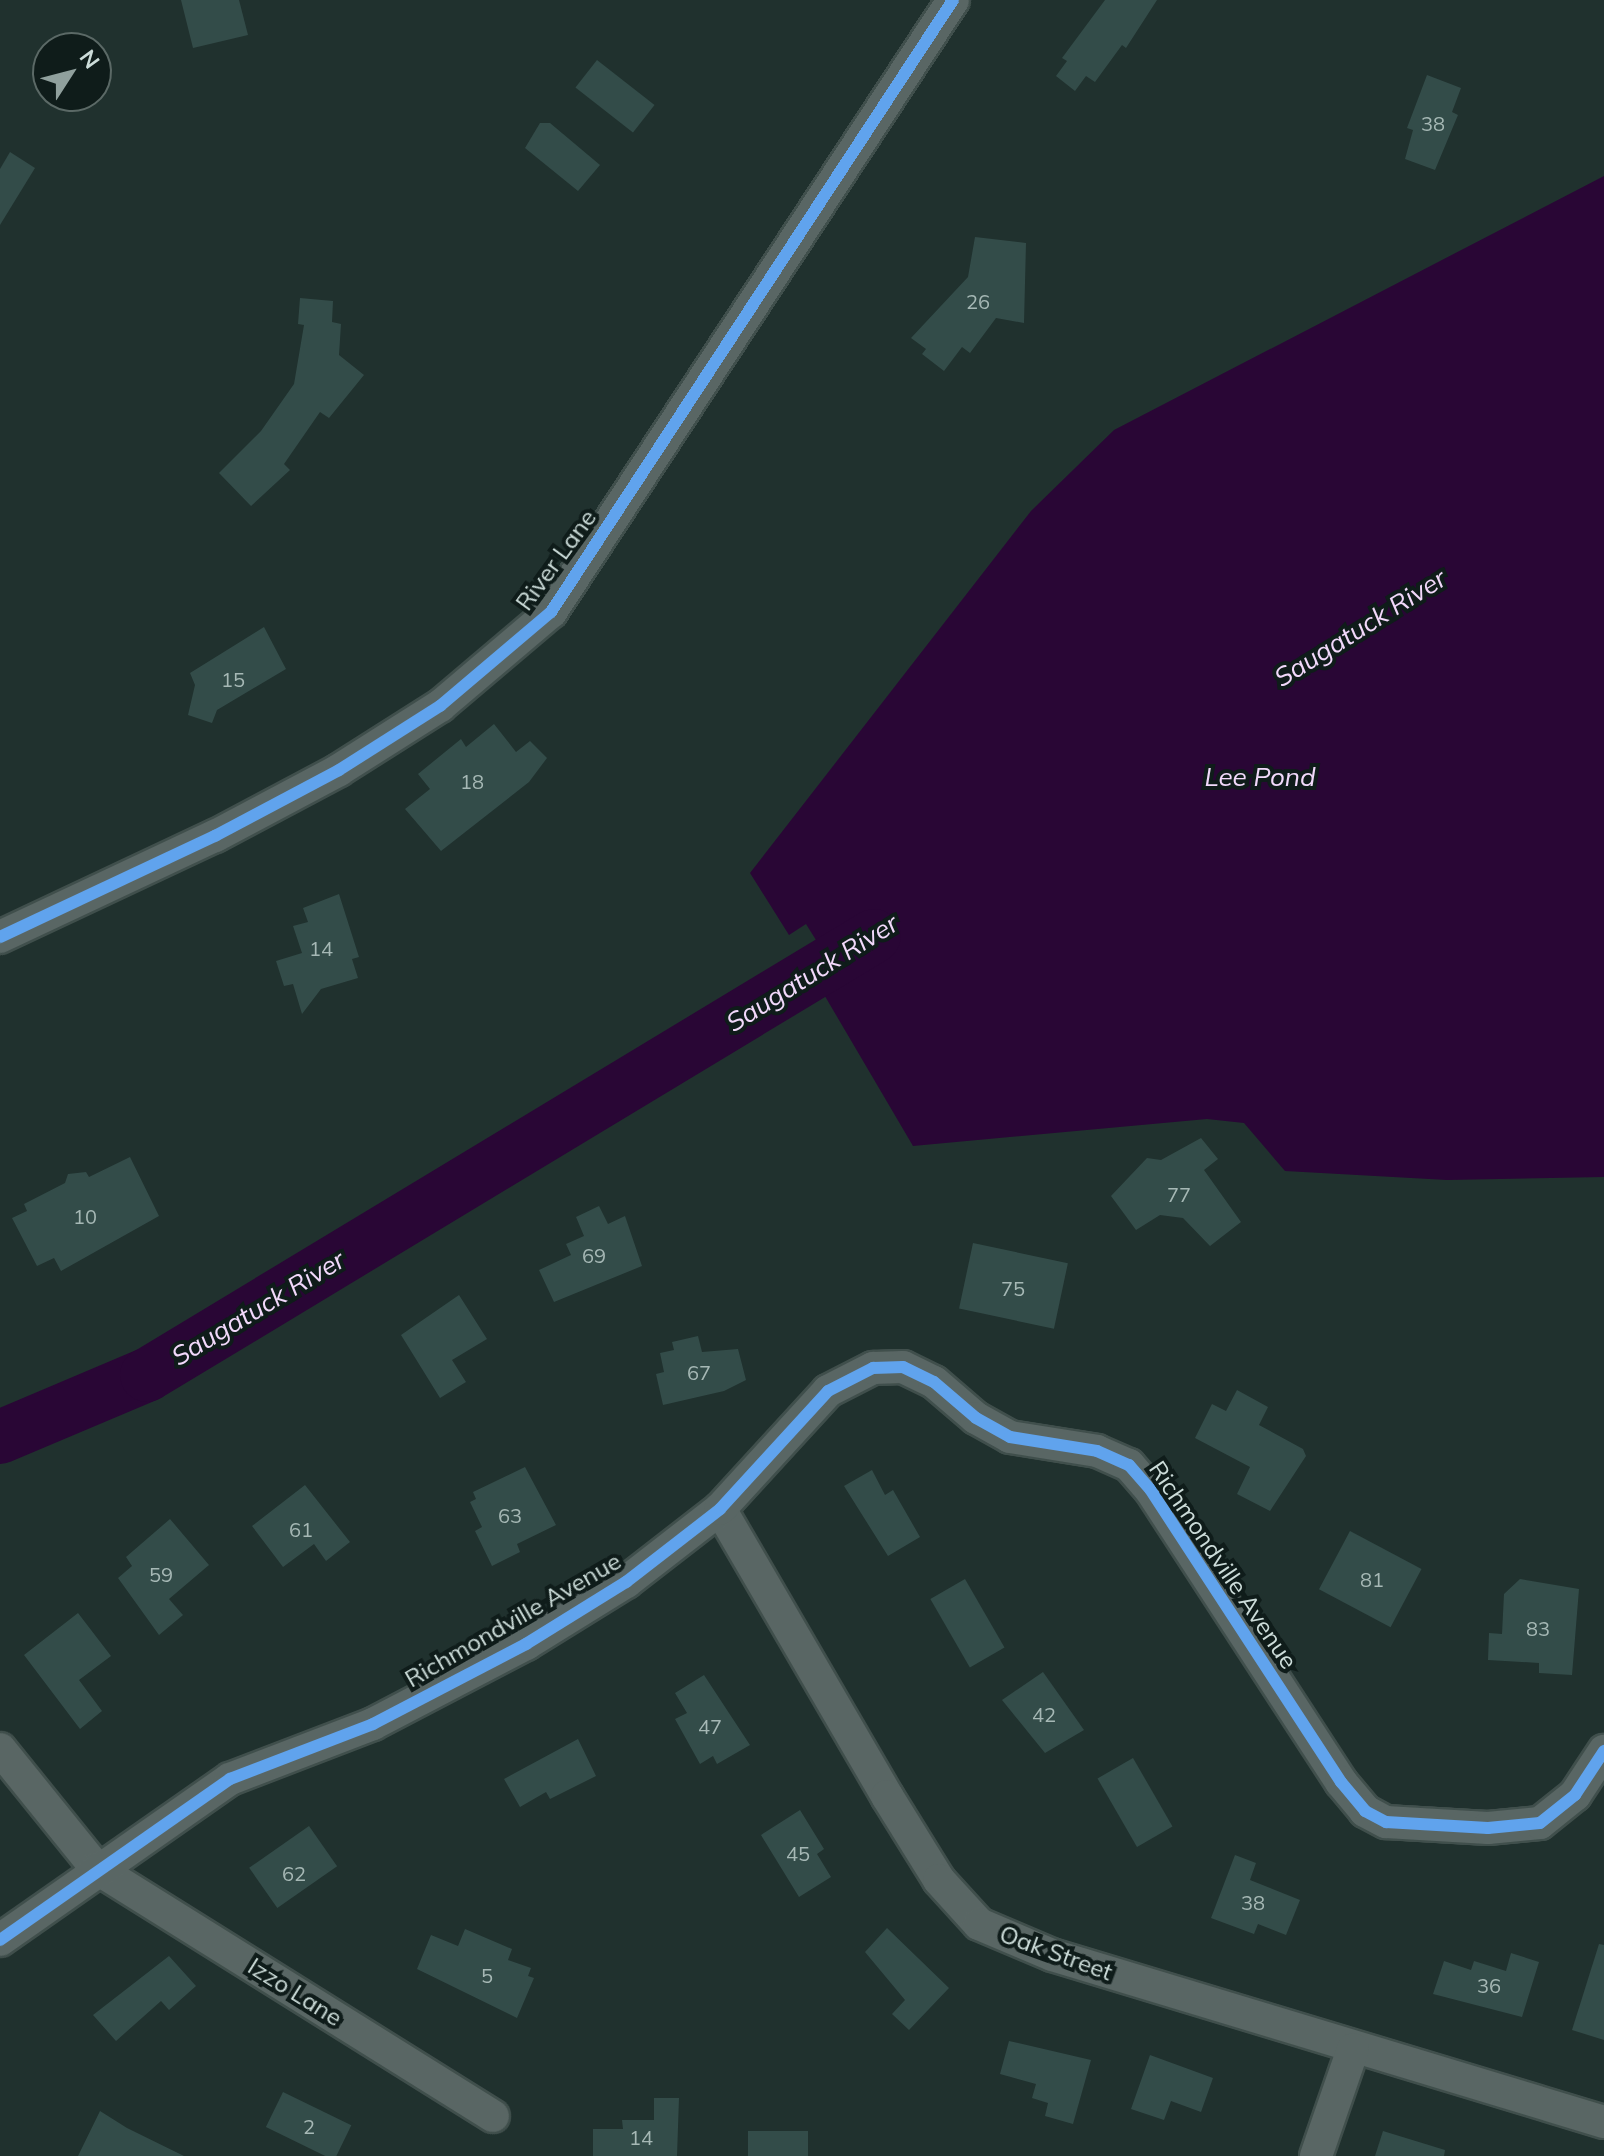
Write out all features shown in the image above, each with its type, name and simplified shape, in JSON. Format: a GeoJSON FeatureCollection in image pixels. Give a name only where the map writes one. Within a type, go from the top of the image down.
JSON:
{"type":"FeatureCollection","features":[{"type":"Feature","properties":{"kind":"street","name":"River Lane"},"geometry":{"type":"LineString","coordinates":[[0,937],[215,836],[339,770],[440,706],[551,612],[953,0]]}},
{"type":"Feature","properties":{"kind":"street","name":"Richmondville Avenue"},"geometry":{"type":"LineString","coordinates":[[0,1940],[96,1868],[230,1779],[373,1724],[526,1644],[669,1552],[720,1509],[828,1391],[862,1371],[903,1367],[934,1382],[976,1418],[1010,1437],[1097,1451],[1129,1465],[1150,1489],[1341,1782],[1365,1811],[1403,1826],[1540,1823],[1575,1795],[1604,1751]]}},
{"type":"Feature","properties":{"kind":"street","name":"Oak Street"},"geometry":{"type":"LineString","coordinates":[[720,1509],[939,1880],[979,1924],[1052,1955],[1353,2049],[1604,2122]]}},
{"type":"Feature","properties":{"kind":"street","name":"Izzo Lane"},"geometry":{"type":"LineString","coordinates":[[0,1749],[96,1868],[493,2116]]}},
{"type":"Feature","properties":{"kind":"street"},"geometry":{"type":"LineString","coordinates":[[1316,2156],[1353,2049]]}},
{"type":"Feature","properties":{"kind":"water","name":"Lee Pond"},"geometry":{"type":"Polygon","coordinates":[[[1604,176],[1604,1177],[1447,1180],[1285,1171],[1244,1123],[1207,1119],[913,1146],[799,952],[816,940],[806,924],[789,935],[750,873],[1031,511],[1114,430],[1604,176]]]}},
{"type":"Feature","properties":{"kind":"building"},"geometry":{"type":"Polygon","coordinates":[[[181,0],[239,0],[248,35],[193,48],[181,0]]]}},
{"type":"Feature","properties":{"kind":"building"},"geometry":{"type":"Polygon","coordinates":[[[1105,0],[1157,0],[1126,48],[1122,45],[1095,82],[1086,76],[1075,91],[1056,76],[1067,61],[1062,58],[1105,0]]]}},
{"type":"Feature","properties":{"kind":"building"},"geometry":{"type":"Polygon","coordinates":[[[597,60],[655,105],[633,133],[575,88],[597,60]]]}},
{"type":"Feature","properties":{"kind":"building"},"geometry":{"type":"Polygon","coordinates":[[[1427,75],[1461,88],[1452,112],[1458,115],[1435,170],[1405,159],[1413,130],[1407,128],[1427,75]]]}},
{"type":"Feature","properties":{"kind":"building"},"geometry":{"type":"Polygon","coordinates":[[[540,123],[550,123],[600,165],[578,191],[525,148],[540,123]]]}},
{"type":"Feature","properties":{"kind":"building"},"geometry":{"type":"Polygon","coordinates":[[[10,152],[35,168],[0,225],[0,169],[10,152]]]}},
{"type":"Feature","properties":{"kind":"building"},"geometry":{"type":"Polygon","coordinates":[[[975,237],[1026,243],[1024,323],[996,318],[970,353],[962,347],[944,371],[922,354],[926,349],[911,338],[968,277],[975,237]]]}},
{"type":"Feature","properties":{"kind":"building"},"geometry":{"type":"Polygon","coordinates":[[[300,298],[333,301],[332,322],[341,324],[339,355],[364,375],[329,418],[320,412],[284,464],[290,470],[251,506],[219,473],[261,431],[294,384],[304,325],[298,324],[300,298]]]}},
{"type":"Feature","properties":{"kind":"building"},"geometry":{"type":"Polygon","coordinates":[[[264,627],[286,669],[217,710],[212,723],[188,715],[195,685],[190,673],[264,627]]]}},
{"type":"Feature","properties":{"kind":"building"},"geometry":{"type":"Polygon","coordinates":[[[494,724],[516,752],[530,741],[547,758],[529,782],[441,851],[405,809],[430,789],[418,774],[461,739],[466,747],[494,724]]]}},
{"type":"Feature","properties":{"kind":"building"},"geometry":{"type":"Polygon","coordinates":[[[339,894],[359,957],[352,959],[358,978],[321,989],[302,1014],[293,984],[284,986],[276,961],[302,953],[293,926],[308,922],[303,908],[339,894]]]}},
{"type":"Feature","properties":{"kind":"building"},"geometry":{"type":"Polygon","coordinates":[[[1201,1138],[1218,1159],[1204,1170],[1241,1222],[1210,1246],[1183,1218],[1160,1215],[1136,1230],[1111,1196],[1147,1158],[1161,1160],[1201,1138]]]}},
{"type":"Feature","properties":{"kind":"building"},"geometry":{"type":"Polygon","coordinates":[[[130,1157],[159,1216],[61,1271],[54,1258],[37,1266],[12,1218],[27,1211],[24,1204],[65,1183],[68,1174],[86,1172],[89,1177],[130,1157]]]}},
{"type":"Feature","properties":{"kind":"building"},"geometry":{"type":"Polygon","coordinates":[[[599,1206],[608,1224],[625,1216],[642,1266],[554,1302],[539,1270],[571,1255],[566,1244],[584,1236],[576,1217],[599,1206]]]}},
{"type":"Feature","properties":{"kind":"building"},"geometry":{"type":"Polygon","coordinates":[[[973,1243],[1068,1263],[1054,1329],[959,1309],[973,1243]]]}},
{"type":"Feature","properties":{"kind":"building"},"geometry":{"type":"Polygon","coordinates":[[[459,1295],[487,1339],[452,1360],[466,1382],[440,1398],[401,1335],[459,1295]]]}},
{"type":"Feature","properties":{"kind":"building"},"geometry":{"type":"Polygon","coordinates":[[[698,1336],[702,1352],[738,1349],[746,1380],[724,1391],[663,1405],[656,1374],[664,1372],[660,1353],[674,1350],[672,1342],[698,1336]]]}},
{"type":"Feature","properties":{"kind":"building"},"geometry":{"type":"Polygon","coordinates":[[[1237,1390],[1268,1407],[1259,1425],[1303,1449],[1306,1456],[1270,1511],[1237,1494],[1250,1467],[1195,1438],[1212,1404],[1226,1411],[1237,1390]]]}},
{"type":"Feature","properties":{"kind":"building"},"geometry":{"type":"Polygon","coordinates":[[[525,1467],[556,1525],[517,1544],[520,1552],[492,1566],[475,1531],[482,1527],[470,1502],[476,1499],[473,1492],[525,1467]]]}},
{"type":"Feature","properties":{"kind":"building"},"geometry":{"type":"Polygon","coordinates":[[[872,1470],[885,1495],[893,1490],[920,1537],[888,1556],[844,1486],[872,1470]]]}},
{"type":"Feature","properties":{"kind":"building"},"geometry":{"type":"Polygon","coordinates":[[[305,1485],[350,1542],[326,1561],[314,1544],[283,1567],[252,1526],[305,1485]]]}},
{"type":"Feature","properties":{"kind":"building"},"geometry":{"type":"Polygon","coordinates":[[[170,1519],[209,1565],[169,1599],[183,1615],[159,1635],[118,1578],[132,1566],[126,1557],[170,1519]]]}},
{"type":"Feature","properties":{"kind":"building"},"geometry":{"type":"Polygon","coordinates":[[[1350,1531],[1422,1569],[1391,1627],[1319,1589],[1350,1531]]]}},
{"type":"Feature","properties":{"kind":"building"},"geometry":{"type":"Polygon","coordinates":[[[965,1579],[1005,1647],[970,1667],[930,1599],[965,1579]]]}},
{"type":"Feature","properties":{"kind":"building"},"geometry":{"type":"Polygon","coordinates":[[[1520,1579],[1579,1589],[1572,1675],[1539,1673],[1539,1663],[1488,1660],[1489,1633],[1502,1634],[1504,1594],[1520,1579]]]}},
{"type":"Feature","properties":{"kind":"building"},"geometry":{"type":"Polygon","coordinates":[[[78,1613],[111,1656],[79,1680],[102,1711],[80,1729],[24,1655],[78,1613]]]}},
{"type":"Feature","properties":{"kind":"building"},"geometry":{"type":"Polygon","coordinates":[[[1043,1672],[1084,1730],[1045,1753],[1002,1700],[1043,1672]]]}},
{"type":"Feature","properties":{"kind":"building"},"geometry":{"type":"Polygon","coordinates":[[[704,1675],[750,1745],[717,1764],[713,1756],[700,1764],[675,1719],[687,1713],[675,1693],[704,1675]]]}},
{"type":"Feature","properties":{"kind":"building"},"geometry":{"type":"Polygon","coordinates":[[[578,1739],[596,1776],[550,1799],[546,1792],[520,1807],[504,1779],[578,1739]]]}},
{"type":"Feature","properties":{"kind":"building"},"geometry":{"type":"Polygon","coordinates":[[[1133,1758],[1172,1826],[1137,1847],[1097,1778],[1133,1758]]]}},
{"type":"Feature","properties":{"kind":"building"},"geometry":{"type":"Polygon","coordinates":[[[800,1810],[824,1849],[817,1854],[831,1877],[799,1897],[761,1835],[800,1810]]]}},
{"type":"Feature","properties":{"kind":"building"},"geometry":{"type":"Polygon","coordinates":[[[309,1826],[337,1866],[277,1908],[249,1868],[309,1826]]]}},
{"type":"Feature","properties":{"kind":"building"},"geometry":{"type":"Polygon","coordinates":[[[1235,1855],[1256,1863],[1250,1880],[1300,1900],[1286,1935],[1258,1924],[1254,1934],[1211,1918],[1235,1855]]]}},
{"type":"Feature","properties":{"kind":"building"},"geometry":{"type":"Polygon","coordinates":[[[887,1928],[949,1988],[909,2030],[892,2014],[905,2000],[865,1952],[887,1928]]]}},
{"type":"Feature","properties":{"kind":"building"},"geometry":{"type":"Polygon","coordinates":[[[465,1929],[512,1949],[508,1960],[531,1968],[528,1976],[534,1978],[517,2018],[417,1969],[431,1935],[458,1946],[465,1929]]]}},
{"type":"Feature","properties":{"kind":"building"},"geometry":{"type":"Polygon","coordinates":[[[1599,1944],[1604,1945],[1604,2040],[1572,2030],[1599,1944]]]}},
{"type":"Feature","properties":{"kind":"building"},"geometry":{"type":"Polygon","coordinates":[[[1511,1953],[1539,1962],[1522,2017],[1433,1994],[1444,1961],[1471,1970],[1474,1961],[1506,1971],[1511,1953]]]}},
{"type":"Feature","properties":{"kind":"building"},"geometry":{"type":"Polygon","coordinates":[[[169,1956],[196,1986],[169,2010],[161,2001],[116,2041],[93,2015],[169,1956]]]}},
{"type":"Feature","properties":{"kind":"building"},"geometry":{"type":"Polygon","coordinates":[[[1009,2041],[1091,2060],[1073,2124],[1045,2116],[1048,2103],[1032,2098],[1036,2084],[1000,2074],[1009,2041]]]}},
{"type":"Feature","properties":{"kind":"building"},"geometry":{"type":"Polygon","coordinates":[[[1150,2055],[1213,2078],[1201,2112],[1171,2101],[1164,2120],[1131,2109],[1150,2055]]]}},
{"type":"Feature","properties":{"kind":"building"},"geometry":{"type":"Polygon","coordinates":[[[283,2092],[351,2125],[336,2156],[325,2156],[266,2127],[283,2092]]]}},
{"type":"Feature","properties":{"kind":"building"},"geometry":{"type":"Polygon","coordinates":[[[654,2098],[679,2098],[677,2156],[593,2156],[593,2129],[623,2129],[622,2120],[654,2120],[654,2098]]]}},
{"type":"Feature","properties":{"kind":"building"},"geometry":{"type":"Polygon","coordinates":[[[100,2111],[127,2128],[184,2156],[78,2156],[100,2111]]]}},
{"type":"Feature","properties":{"kind":"building"},"geometry":{"type":"Polygon","coordinates":[[[748,2131],[808,2131],[808,2156],[748,2156],[748,2131]]]}},
{"type":"Feature","properties":{"kind":"building"},"geometry":{"type":"Polygon","coordinates":[[[1383,2131],[1445,2150],[1444,2156],[1375,2156],[1383,2131]]]}},
{"type":"Feature","properties":{"kind":"waterway","name":"Saugatuck River"},"geometry":{"type":"LineString","coordinates":[[0,1437],[147,1375],[874,936]]}},
{"type":"Feature","properties":{"kind":"cycle path"},"geometry":{"type":"LineString","coordinates":[[0,937],[215,836],[339,770],[440,706],[551,612],[953,0]]}},
{"type":"Feature","properties":{"kind":"cycle path"},"geometry":{"type":"LineString","coordinates":[[0,1940],[230,1779],[373,1724],[526,1644],[626,1582],[720,1509],[828,1391],[873,1368],[903,1367],[934,1382],[976,1418],[1010,1437],[1097,1451],[1129,1465],[1150,1489],[1341,1782],[1365,1811],[1386,1822],[1488,1828],[1540,1823],[1575,1795],[1604,1751]]}}]}
